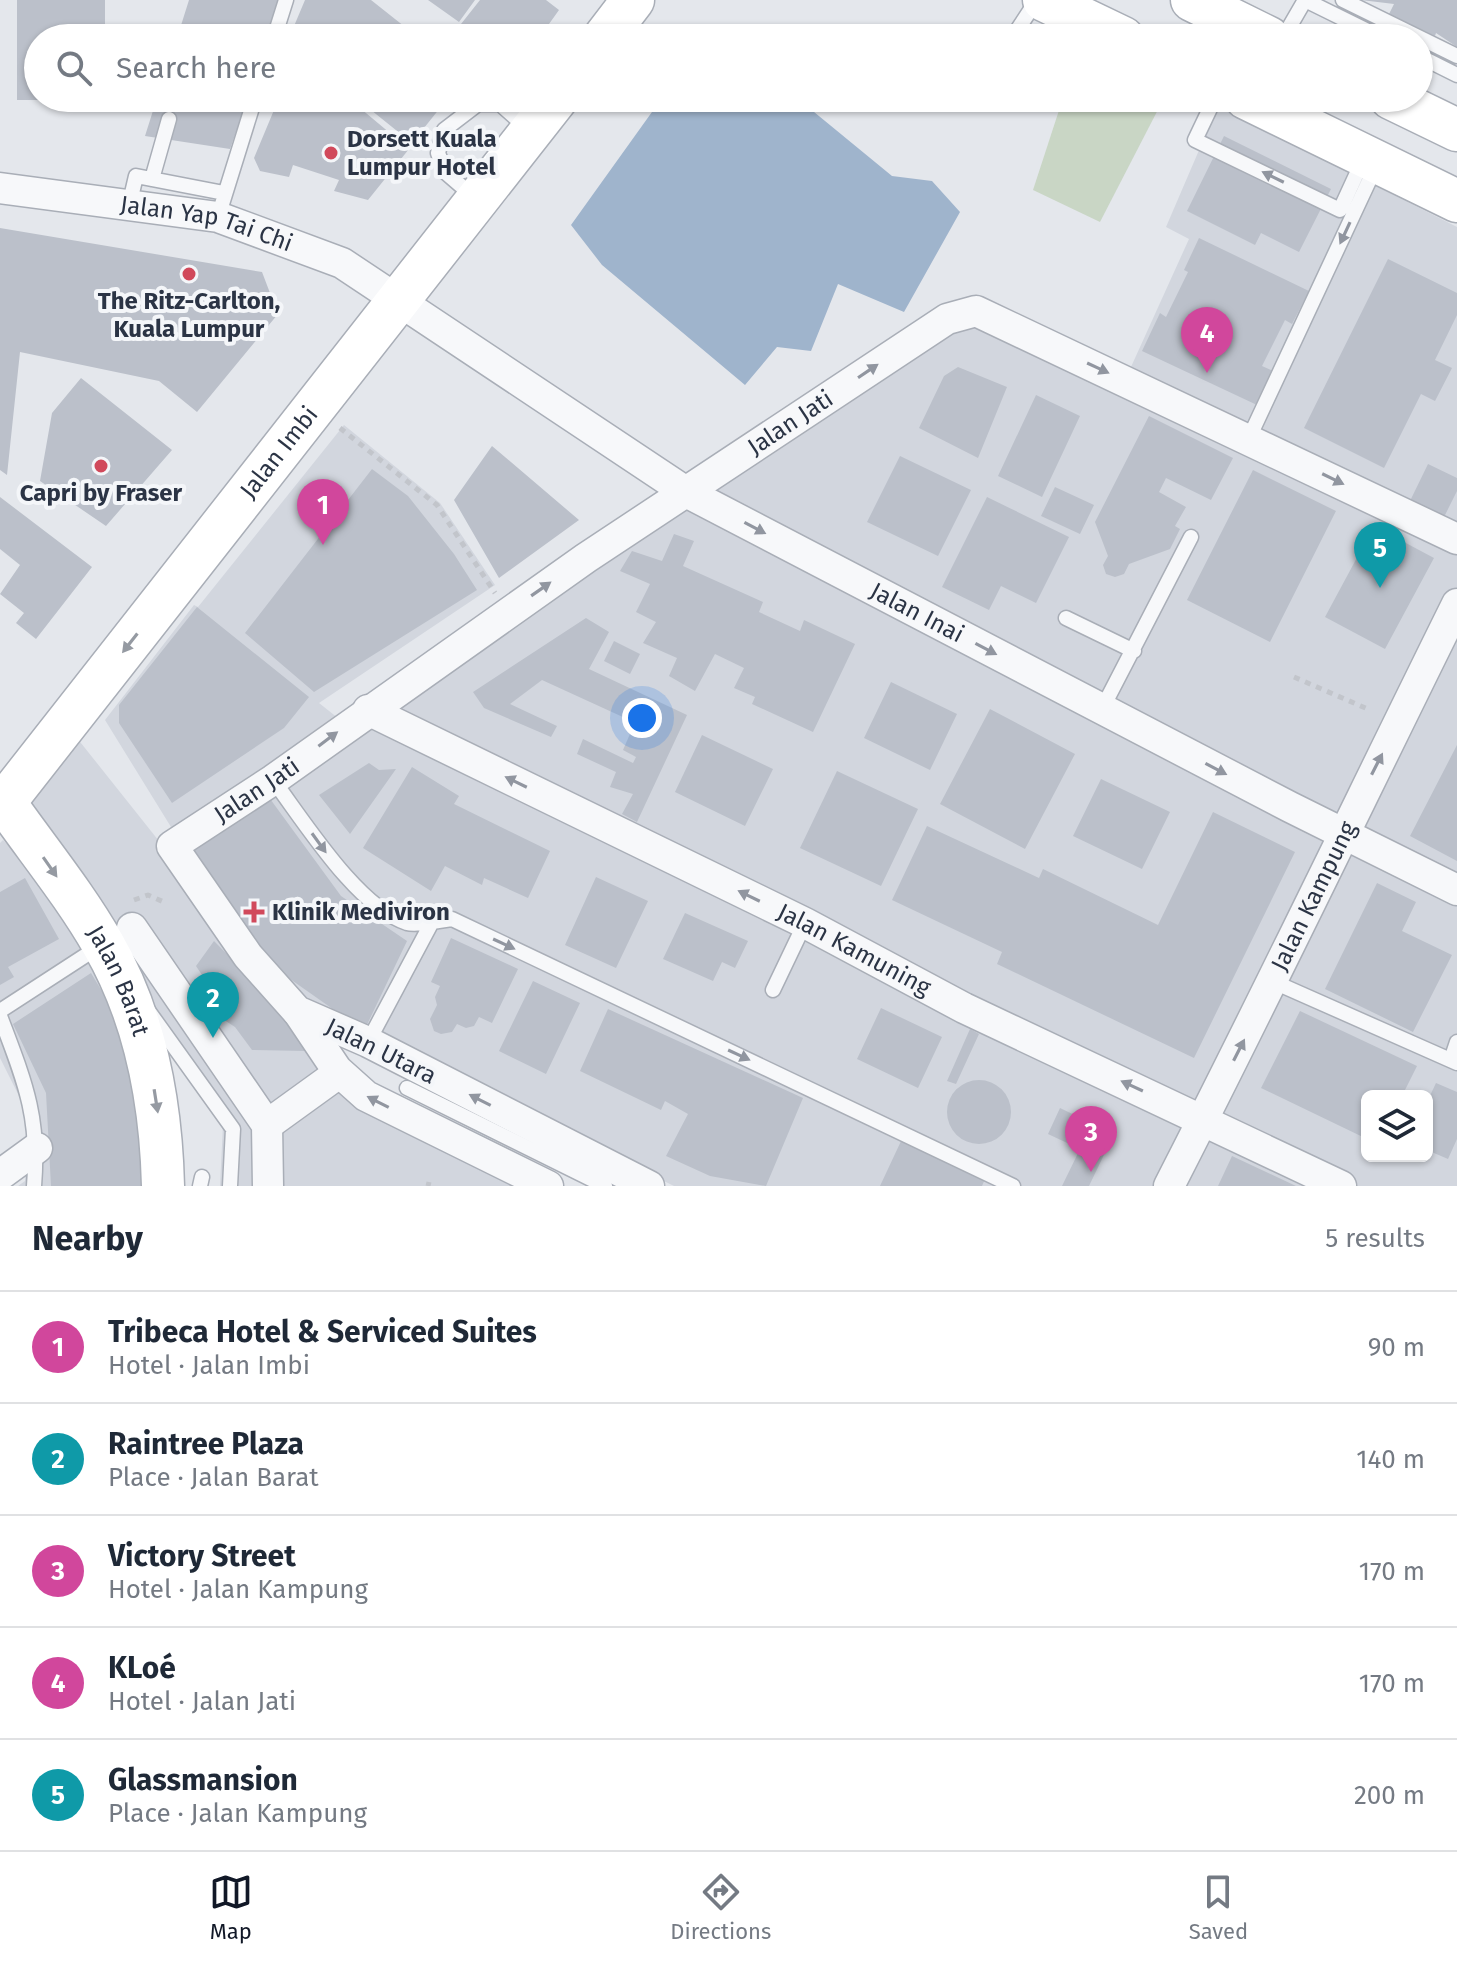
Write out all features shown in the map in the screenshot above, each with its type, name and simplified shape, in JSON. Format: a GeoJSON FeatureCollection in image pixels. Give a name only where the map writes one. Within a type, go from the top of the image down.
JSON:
{"type":"FeatureCollection","features":[{"type":"Feature","properties":{"kind":"street"},"geometry":{"type":"LineString","coordinates":[[615,24],[633,0]]}},
{"type":"Feature","properties":{"kind":"street"},"geometry":{"type":"LineString","coordinates":[[1044,0],[1094,24]]}},
{"type":"Feature","properties":{"kind":"street"},"geometry":{"type":"LineString","coordinates":[[1192,0],[1241,24]]}},
{"type":"Feature","properties":{"kind":"street","name":"Jalan Imbi"},"geometry":{"type":"LineString","coordinates":[[3,805],[546,112]]}},
{"type":"Feature","properties":{"kind":"street"},"geometry":{"type":"LineString","coordinates":[[1275,112],[1457,201]]}},
{"type":"Feature","properties":{"kind":"street"},"geometry":{"type":"LineString","coordinates":[[1420,112],[1457,130]]}},
{"type":"Feature","properties":{"kind":"street","name":"Jalan Yap Tai Chi"},"geometry":{"type":"LineString","coordinates":[[0,188],[129,206],[221,205],[342,263],[398,301]]}},
{"type":"Feature","properties":{"kind":"street","name":"Jalan Inai"},"geometry":{"type":"LineString","coordinates":[[398,301],[686,492],[1342,834],[1457,890]]}},
{"type":"Feature","properties":{"kind":"street","name":"Jalan Jati"},"geometry":{"type":"LineString","coordinates":[[172,846],[273,780],[368,710],[686,492],[947,319],[976,311],[1457,539]]}},
{"type":"Feature","properties":{"kind":"street","name":"Jalan Kampung"},"geometry":{"type":"LineString","coordinates":[[1169,1186],[1274,982],[1342,834],[1457,604]]}},
{"type":"Feature","properties":{"kind":"street","name":"Jalan Kamuning"},"geometry":{"type":"LineString","coordinates":[[368,710],[805,923],[964,1008],[1341,1186]]}},
{"type":"Feature","properties":{"kind":"street","name":"Jalan Barat"},"geometry":{"type":"LineString","coordinates":[[3,805],[119,950],[148,1050],[162,1137],[188,1183]]}},
{"type":"Feature","properties":{"kind":"street","name":"Jalan Utara"},"geometry":{"type":"LineString","coordinates":[[172,846],[248,956],[297,1011],[368,1042],[649,1186]]}},
{"type":"Feature","properties":{"kind":"street"},"geometry":{"type":"LineString","coordinates":[[119,950],[267,1125],[268,1186]]}},
{"type":"Feature","properties":{"kind":"street"},"geometry":{"type":"LineString","coordinates":[[297,1011],[337,1070],[366,1096],[548,1186]]}},
{"type":"Feature","properties":{"kind":"street"},"geometry":{"type":"LineString","coordinates":[[267,1125],[332,1078]]}},
{"type":"Feature","properties":{"kind":"street"},"geometry":{"type":"LineString","coordinates":[[0,1175],[37,1148]]}},
{"type":"Feature","properties":{"kind":"lane"},"geometry":{"type":"LineString","coordinates":[[278,24],[286,0]]}},
{"type":"Feature","properties":{"kind":"lane"},"geometry":{"type":"LineString","coordinates":[[1022,24],[1038,0]]}},
{"type":"Feature","properties":{"kind":"lane"},"geometry":{"type":"LineString","coordinates":[[1291,24],[1305,0],[1354,24]]}},
{"type":"Feature","properties":{"kind":"lane"},"geometry":{"type":"LineString","coordinates":[[1343,0],[1392,24]]}},
{"type":"Feature","properties":{"kind":"lane"},"geometry":{"type":"LineString","coordinates":[[1433,44],[1457,56]]}},
{"type":"Feature","properties":{"kind":"lane"},"geometry":{"type":"LineString","coordinates":[[1433,63],[1457,75]]}},
{"type":"Feature","properties":{"kind":"lane"},"geometry":{"type":"LineString","coordinates":[[129,206],[136,176],[221,205],[251,112]]}},
{"type":"Feature","properties":{"kind":"lane"},"geometry":{"type":"LineString","coordinates":[[468,112],[444,130],[438,153],[445,172],[477,200]]}},
{"type":"Feature","properties":{"kind":"lane"},"geometry":{"type":"LineString","coordinates":[[509,112],[531,131]]}},
{"type":"Feature","properties":{"kind":"lane"},"geometry":{"type":"LineString","coordinates":[[1208,112],[1195,140],[1340,210],[1371,159]]}},
{"type":"Feature","properties":{"kind":"lane"},"geometry":{"type":"LineString","coordinates":[[152,179],[169,119]]}},
{"type":"Feature","properties":{"kind":"lane"},"geometry":{"type":"LineString","coordinates":[[1249,438],[1371,159]]}},
{"type":"Feature","properties":{"kind":"lane"},"geometry":{"type":"LineString","coordinates":[[1102,709],[1191,537]]}},
{"type":"Feature","properties":{"kind":"lane"},"geometry":{"type":"LineString","coordinates":[[1066,618],[1134,651]]}},
{"type":"Feature","properties":{"kind":"lane"},"geometry":{"type":"LineString","coordinates":[[273,780],[343,875],[367,898],[408,923],[452,919],[1013,1186]]}},
{"type":"Feature","properties":{"kind":"lane"},"geometry":{"type":"LineString","coordinates":[[368,1042],[432,922]]}},
{"type":"Feature","properties":{"kind":"lane"},"geometry":{"type":"LineString","coordinates":[[773,990],[805,923]]}},
{"type":"Feature","properties":{"kind":"lane"},"geometry":{"type":"LineString","coordinates":[[34,1186],[37,1148],[32,1102],[0,1014],[119,950],[164,1028],[233,1129],[230,1186]]}},
{"type":"Feature","properties":{"kind":"lane"},"geometry":{"type":"LineString","coordinates":[[1274,982],[1454,1061],[1457,1042]]}},
{"type":"Feature","properties":{"kind":"lane"},"geometry":{"type":"LineString","coordinates":[[407,1088],[605,1186]]}},
{"type":"Feature","properties":{"kind":"path"},"geometry":{"type":"LineString","coordinates":[[330,420],[437,505],[508,613]]}},
{"type":"Feature","properties":{"kind":"path"},"geometry":{"type":"LineString","coordinates":[[1294,677],[1370,710]]}},
{"type":"Feature","properties":{"kind":"path"},"geometry":{"type":"LineString","coordinates":[[148,895],[166,903]]}},
{"type":"Feature","properties":{"kind":"shaded area"},"geometry":{"type":"Polygon","coordinates":[[[1215,112],[1230,112],[1457,227],[1457,1186],[674,1186],[302,1003],[171,827],[105,720],[194,605],[198,607],[344,425],[440,503],[495,585],[319,703],[353,730],[951,328],[975,321],[1121,389],[1189,239],[1166,227],[1215,112]]]}},
{"type":"Feature","properties":{"kind":"shaded area"},"geometry":{"type":"Polygon","coordinates":[[[73,733],[373,1110],[550,1186],[220,1186],[223,1125],[16,804],[73,733]]]}},
{"type":"Feature","properties":{"kind":"shaded area"},"geometry":{"type":"Polygon","coordinates":[[[3,840],[74,912],[121,1003],[149,1186],[18,1186],[25,1181],[27,1112],[0,1058],[0,843],[3,840]]]}},
{"type":"Feature","properties":{"kind":"green space"},"geometry":{"type":"Polygon","coordinates":[[[1058,112],[1157,112],[1100,222],[1033,190],[1058,112]]]}},
{"type":"Feature","properties":{"kind":"water"},"geometry":{"type":"Polygon","coordinates":[[[652,112],[814,112],[892,176],[932,181],[960,212],[904,312],[838,284],[811,351],[777,347],[745,385],[602,265],[571,225],[652,112]]]}},
{"type":"Feature","properties":{"kind":"building"},"geometry":{"type":"Polygon","coordinates":[[[17,0],[105,0],[105,24],[24,24],[24,100],[17,100],[17,0]]]}},
{"type":"Feature","properties":{"kind":"building"},"geometry":{"type":"Polygon","coordinates":[[[189,0],[283,0],[275,24],[181,24],[189,0]]]}},
{"type":"Feature","properties":{"kind":"building"},"geometry":{"type":"Polygon","coordinates":[[[305,0],[371,0],[401,24],[295,24],[305,0]]]}},
{"type":"Feature","properties":{"kind":"building"},"geometry":{"type":"Polygon","coordinates":[[[428,0],[475,0],[459,22],[428,0]]]}},
{"type":"Feature","properties":{"kind":"building"},"geometry":{"type":"Polygon","coordinates":[[[480,0],[546,0],[559,10],[549,24],[461,24],[480,0]]]}},
{"type":"Feature","properties":{"kind":"building"},"geometry":{"type":"Polygon","coordinates":[[[1361,0],[1457,0],[1457,47],[1436,33],[1433,35],[1433,24],[1410,24],[1389,14],[1394,4],[1361,0]]]}},
{"type":"Feature","properties":{"kind":"building"},"geometry":{"type":"Polygon","coordinates":[[[153,112],[243,112],[230,149],[145,136],[153,112]]]}},
{"type":"Feature","properties":{"kind":"building","name":"Dorsett Kuala Lumpur Hotel"},"geometry":{"type":"Polygon","coordinates":[[[273,112],[365,112],[409,149],[368,200],[334,191],[339,180],[293,165],[289,177],[260,171],[254,158],[273,112]]]}},
{"type":"Feature","properties":{"kind":"building"},"geometry":{"type":"Polygon","coordinates":[[[373,112],[437,112],[412,143],[373,112]]]}},
{"type":"Feature","properties":{"kind":"building"},"geometry":{"type":"Polygon","coordinates":[[[1224,136],[1331,189],[1299,252],[1261,233],[1255,245],[1187,211],[1224,136]]]}},
{"type":"Feature","properties":{"kind":"building"},"geometry":{"type":"Polygon","coordinates":[[[0,228],[262,272],[278,314],[197,412],[159,381],[20,352],[7,475],[0,470],[0,228]]]}},
{"type":"Feature","properties":{"kind":"building"},"geometry":{"type":"Polygon","coordinates":[[[1199,238],[1309,291],[1292,324],[1285,320],[1262,366],[1273,371],[1257,405],[1142,351],[1160,313],[1166,317],[1188,272],[1184,270],[1199,238]]]}},
{"type":"Feature","properties":{"kind":"building"},"geometry":{"type":"Polygon","coordinates":[[[1388,259],[1457,293],[1457,315],[1435,360],[1452,368],[1435,401],[1421,394],[1384,468],[1304,428],[1388,259]]]}},
{"type":"Feature","properties":{"kind":"building"},"geometry":{"type":"Polygon","coordinates":[[[958,367],[1007,387],[978,458],[919,428],[944,376],[958,367]]]}},
{"type":"Feature","properties":{"kind":"building","name":"Capri by Fraser"},"geometry":{"type":"Polygon","coordinates":[[[81,378],[172,450],[106,526],[40,481],[52,413],[81,378]]]}},
{"type":"Feature","properties":{"kind":"building"},"geometry":{"type":"Polygon","coordinates":[[[1036,395],[1080,416],[1042,497],[998,476],[1036,395]]]}},
{"type":"Feature","properties":{"kind":"building"},"geometry":{"type":"Polygon","coordinates":[[[1149,416],[1233,458],[1211,500],[1166,478],[1159,492],[1186,507],[1175,526],[1180,529],[1170,549],[1129,564],[1124,574],[1115,577],[1106,574],[1103,565],[1108,556],[1095,522],[1149,416]]]}},
{"type":"Feature","properties":{"kind":"building"},"geometry":{"type":"Polygon","coordinates":[[[492,446],[579,520],[499,578],[454,500],[492,446]]]}},
{"type":"Feature","properties":{"kind":"building"},"geometry":{"type":"Polygon","coordinates":[[[900,456],[971,490],[938,556],[867,522],[900,456]]]}},
{"type":"Feature","properties":{"kind":"building"},"geometry":{"type":"Polygon","coordinates":[[[1428,464],[1457,478],[1457,491],[1444,517],[1410,501],[1428,464]]]}},
{"type":"Feature","properties":{"kind":"building"},"geometry":{"type":"Polygon","coordinates":[[[372,469],[408,496],[454,554],[477,590],[314,692],[245,633],[372,469]]]}},
{"type":"Feature","properties":{"kind":"building"},"geometry":{"type":"Polygon","coordinates":[[[1253,470],[1336,511],[1270,642],[1187,600],[1253,470]]]}},
{"type":"Feature","properties":{"kind":"building"},"geometry":{"type":"Polygon","coordinates":[[[1055,487],[1094,505],[1080,534],[1041,516],[1055,487]]]}},
{"type":"Feature","properties":{"kind":"building"},"geometry":{"type":"Polygon","coordinates":[[[0,497],[92,567],[36,639],[16,623],[24,613],[0,594],[20,565],[0,549],[0,497]]]}},
{"type":"Feature","properties":{"kind":"building"},"geometry":{"type":"Polygon","coordinates":[[[987,497],[1069,537],[1036,603],[1001,586],[989,610],[942,587],[987,497]]]}},
{"type":"Feature","properties":{"kind":"building"},"geometry":{"type":"Polygon","coordinates":[[[1374,526],[1434,558],[1385,649],[1325,617],[1374,526]]]}},
{"type":"Feature","properties":{"kind":"building"},"geometry":{"type":"Polygon","coordinates":[[[674,534],[694,541],[683,566],[763,602],[759,612],[800,631],[804,620],[855,644],[813,732],[752,704],[755,697],[734,688],[744,668],[715,654],[695,691],[669,676],[677,658],[643,643],[656,622],[636,612],[650,584],[620,571],[632,551],[662,561],[674,534]]]}},
{"type":"Feature","properties":{"kind":"building"},"geometry":{"type":"Polygon","coordinates":[[[197,607],[309,697],[284,728],[172,803],[119,723],[119,705],[197,607]]]}},
{"type":"Feature","properties":{"kind":"building"},"geometry":{"type":"Polygon","coordinates":[[[586,618],[609,632],[589,669],[687,715],[637,822],[622,814],[633,794],[610,787],[616,772],[577,754],[583,739],[633,763],[636,757],[623,750],[633,727],[646,734],[649,729],[542,680],[510,704],[557,726],[551,737],[484,708],[473,692],[586,618]]]}},
{"type":"Feature","properties":{"kind":"building"},"geometry":{"type":"Polygon","coordinates":[[[614,641],[640,654],[630,674],[604,661],[614,641]]]}},
{"type":"Feature","properties":{"kind":"building"},"geometry":{"type":"Polygon","coordinates":[[[891,682],[957,714],[930,770],[864,738],[891,682]]]}},
{"type":"Feature","properties":{"kind":"building"},"geometry":{"type":"Polygon","coordinates":[[[990,709],[1075,754],[1025,849],[940,804],[990,709]]]}},
{"type":"Feature","properties":{"kind":"building"},"geometry":{"type":"Polygon","coordinates":[[[702,735],[773,769],[745,826],[675,792],[702,735]]]}},
{"type":"Feature","properties":{"kind":"building"},"geometry":{"type":"Polygon","coordinates":[[[1457,745],[1457,861],[1410,836],[1457,745]]]}},
{"type":"Feature","properties":{"kind":"building"},"geometry":{"type":"Polygon","coordinates":[[[369,763],[379,770],[396,769],[350,834],[319,795],[369,763]]]}},
{"type":"Feature","properties":{"kind":"building"},"geometry":{"type":"Polygon","coordinates":[[[412,767],[459,796],[454,804],[550,851],[528,898],[484,878],[482,885],[445,866],[431,891],[363,848],[412,767]]]}},
{"type":"Feature","properties":{"kind":"building"},"geometry":{"type":"Polygon","coordinates":[[[837,771],[918,809],[881,886],[800,848],[837,771]]]}},
{"type":"Feature","properties":{"kind":"building"},"geometry":{"type":"Polygon","coordinates":[[[1101,779],[1170,812],[1142,869],[1073,836],[1101,779]]]}},
{"type":"Feature","properties":{"kind":"building"},"geometry":{"type":"Polygon","coordinates":[[[268,796],[341,896],[407,941],[364,1031],[273,967],[189,851],[268,796]]]}},
{"type":"Feature","properties":{"kind":"building"},"geometry":{"type":"Polygon","coordinates":[[[1213,812],[1295,852],[1194,1058],[997,964],[1002,952],[892,900],[927,826],[1039,878],[1043,869],[1158,925],[1213,812]]]}},
{"type":"Feature","properties":{"kind":"building"},"geometry":{"type":"Polygon","coordinates":[[[596,877],[648,901],[616,968],[565,945],[596,877]]]}},
{"type":"Feature","properties":{"kind":"building"},"geometry":{"type":"Polygon","coordinates":[[[25,878],[59,939],[8,967],[14,977],[0,985],[0,892],[25,878]]]}},
{"type":"Feature","properties":{"kind":"building"},"geometry":{"type":"Polygon","coordinates":[[[1377,883],[1416,902],[1402,931],[1452,955],[1413,1032],[1325,989],[1377,883]]]}},
{"type":"Feature","properties":{"kind":"building"},"geometry":{"type":"Polygon","coordinates":[[[685,913],[748,941],[735,968],[722,962],[713,981],[663,959],[685,913]]]}},
{"type":"Feature","properties":{"kind":"building"},"geometry":{"type":"Polygon","coordinates":[[[451,938],[518,969],[492,1023],[479,1017],[474,1026],[466,1028],[457,1024],[452,1032],[441,1034],[434,1031],[430,1019],[437,1005],[435,997],[440,986],[431,982],[451,938]]]}},
{"type":"Feature","properties":{"kind":"building"},"geometry":{"type":"Polygon","coordinates":[[[214,941],[315,1043],[305,1051],[252,1050],[235,1027],[206,1008],[206,981],[196,966],[214,941]]]}},
{"type":"Feature","properties":{"kind":"building"},"geometry":{"type":"Polygon","coordinates":[[[91,973],[129,1036],[137,1068],[142,1186],[51,1186],[46,1093],[13,1024],[91,973]]]}},
{"type":"Feature","properties":{"kind":"building"},"geometry":{"type":"Polygon","coordinates":[[[533,981],[580,1003],[546,1074],[499,1051],[533,981]]]}},
{"type":"Feature","properties":{"kind":"building"},"geometry":{"type":"Polygon","coordinates":[[[881,1008],[942,1037],[918,1088],[857,1059],[881,1008]]]}},
{"type":"Feature","properties":{"kind":"building"},"geometry":{"type":"Polygon","coordinates":[[[608,1009],[803,1098],[766,1186],[710,1176],[666,1156],[688,1114],[665,1101],[661,1110],[580,1071],[608,1009]]]}},
{"type":"Feature","properties":{"kind":"building"},"geometry":{"type":"Polygon","coordinates":[[[1300,1011],[1417,1066],[1405,1090],[1361,1090],[1361,1136],[1261,1088],[1300,1011]]]}},
{"type":"Feature","properties":{"kind":"building"},"geometry":{"type":"Polygon","coordinates":[[[970,1029],[979,1034],[956,1084],[947,1081],[970,1029]]]}},
{"type":"Feature","properties":{"kind":"building"},"geometry":{"type":"Polygon","coordinates":[[[973,1080],[985,1080],[1002,1089],[1009,1100],[1009,1124],[1002,1135],[985,1144],[973,1144],[961,1139],[952,1130],[947,1118],[947,1106],[952,1094],[961,1085],[973,1080]]]}},
{"type":"Feature","properties":{"kind":"building"},"geometry":{"type":"Polygon","coordinates":[[[1436,1083],[1457,1092],[1457,1139],[1448,1159],[1433,1153],[1433,1090],[1436,1083]]]}},
{"type":"Feature","properties":{"kind":"building"},"geometry":{"type":"Polygon","coordinates":[[[1060,1108],[1114,1134],[1089,1186],[1062,1186],[1080,1149],[1048,1134],[1060,1108]]]}},
{"type":"Feature","properties":{"kind":"building"},"geometry":{"type":"Polygon","coordinates":[[[902,1139],[985,1179],[982,1186],[880,1186],[902,1139]]]}},
{"type":"Feature","properties":{"kind":"building"},"geometry":{"type":"Polygon","coordinates":[[[1232,1156],[1296,1186],[1218,1186],[1232,1156]]]}},
{"type":"Feature","properties":{"kind":"place","name":"Dorsett Kuala Lumpur Hotel"},"geometry":{"type":"Point","coordinates":[331,153]}},
{"type":"Feature","properties":{"kind":"place","name":"The Ritz-Carlton, Kuala Lumpur"},"geometry":{"type":"Point","coordinates":[189,274]}},
{"type":"Feature","properties":{"kind":"place","name":"KLoé"},"geometry":{"type":"Point","coordinates":[1207,373]}},
{"type":"Feature","properties":{"kind":"place","name":"Capri by Fraser"},"geometry":{"type":"Point","coordinates":[101,466]}},
{"type":"Feature","properties":{"kind":"place","name":"Tribeca Hotel & Serviced Suites"},"geometry":{"type":"Point","coordinates":[323,545]}},
{"type":"Feature","properties":{"kind":"place","name":"Glassmansion"},"geometry":{"type":"Point","coordinates":[1380,588]}},
{"type":"Feature","properties":{"kind":"place","name":"Klinik Mediviron"},"geometry":{"type":"Point","coordinates":[254,912]}},
{"type":"Feature","properties":{"kind":"place","name":"Raintree Plaza"},"geometry":{"type":"Point","coordinates":[213,1038]}},
{"type":"Feature","properties":{"kind":"place","name":"Victory Street"},"geometry":{"type":"Point","coordinates":[1091,1172]}}]}
